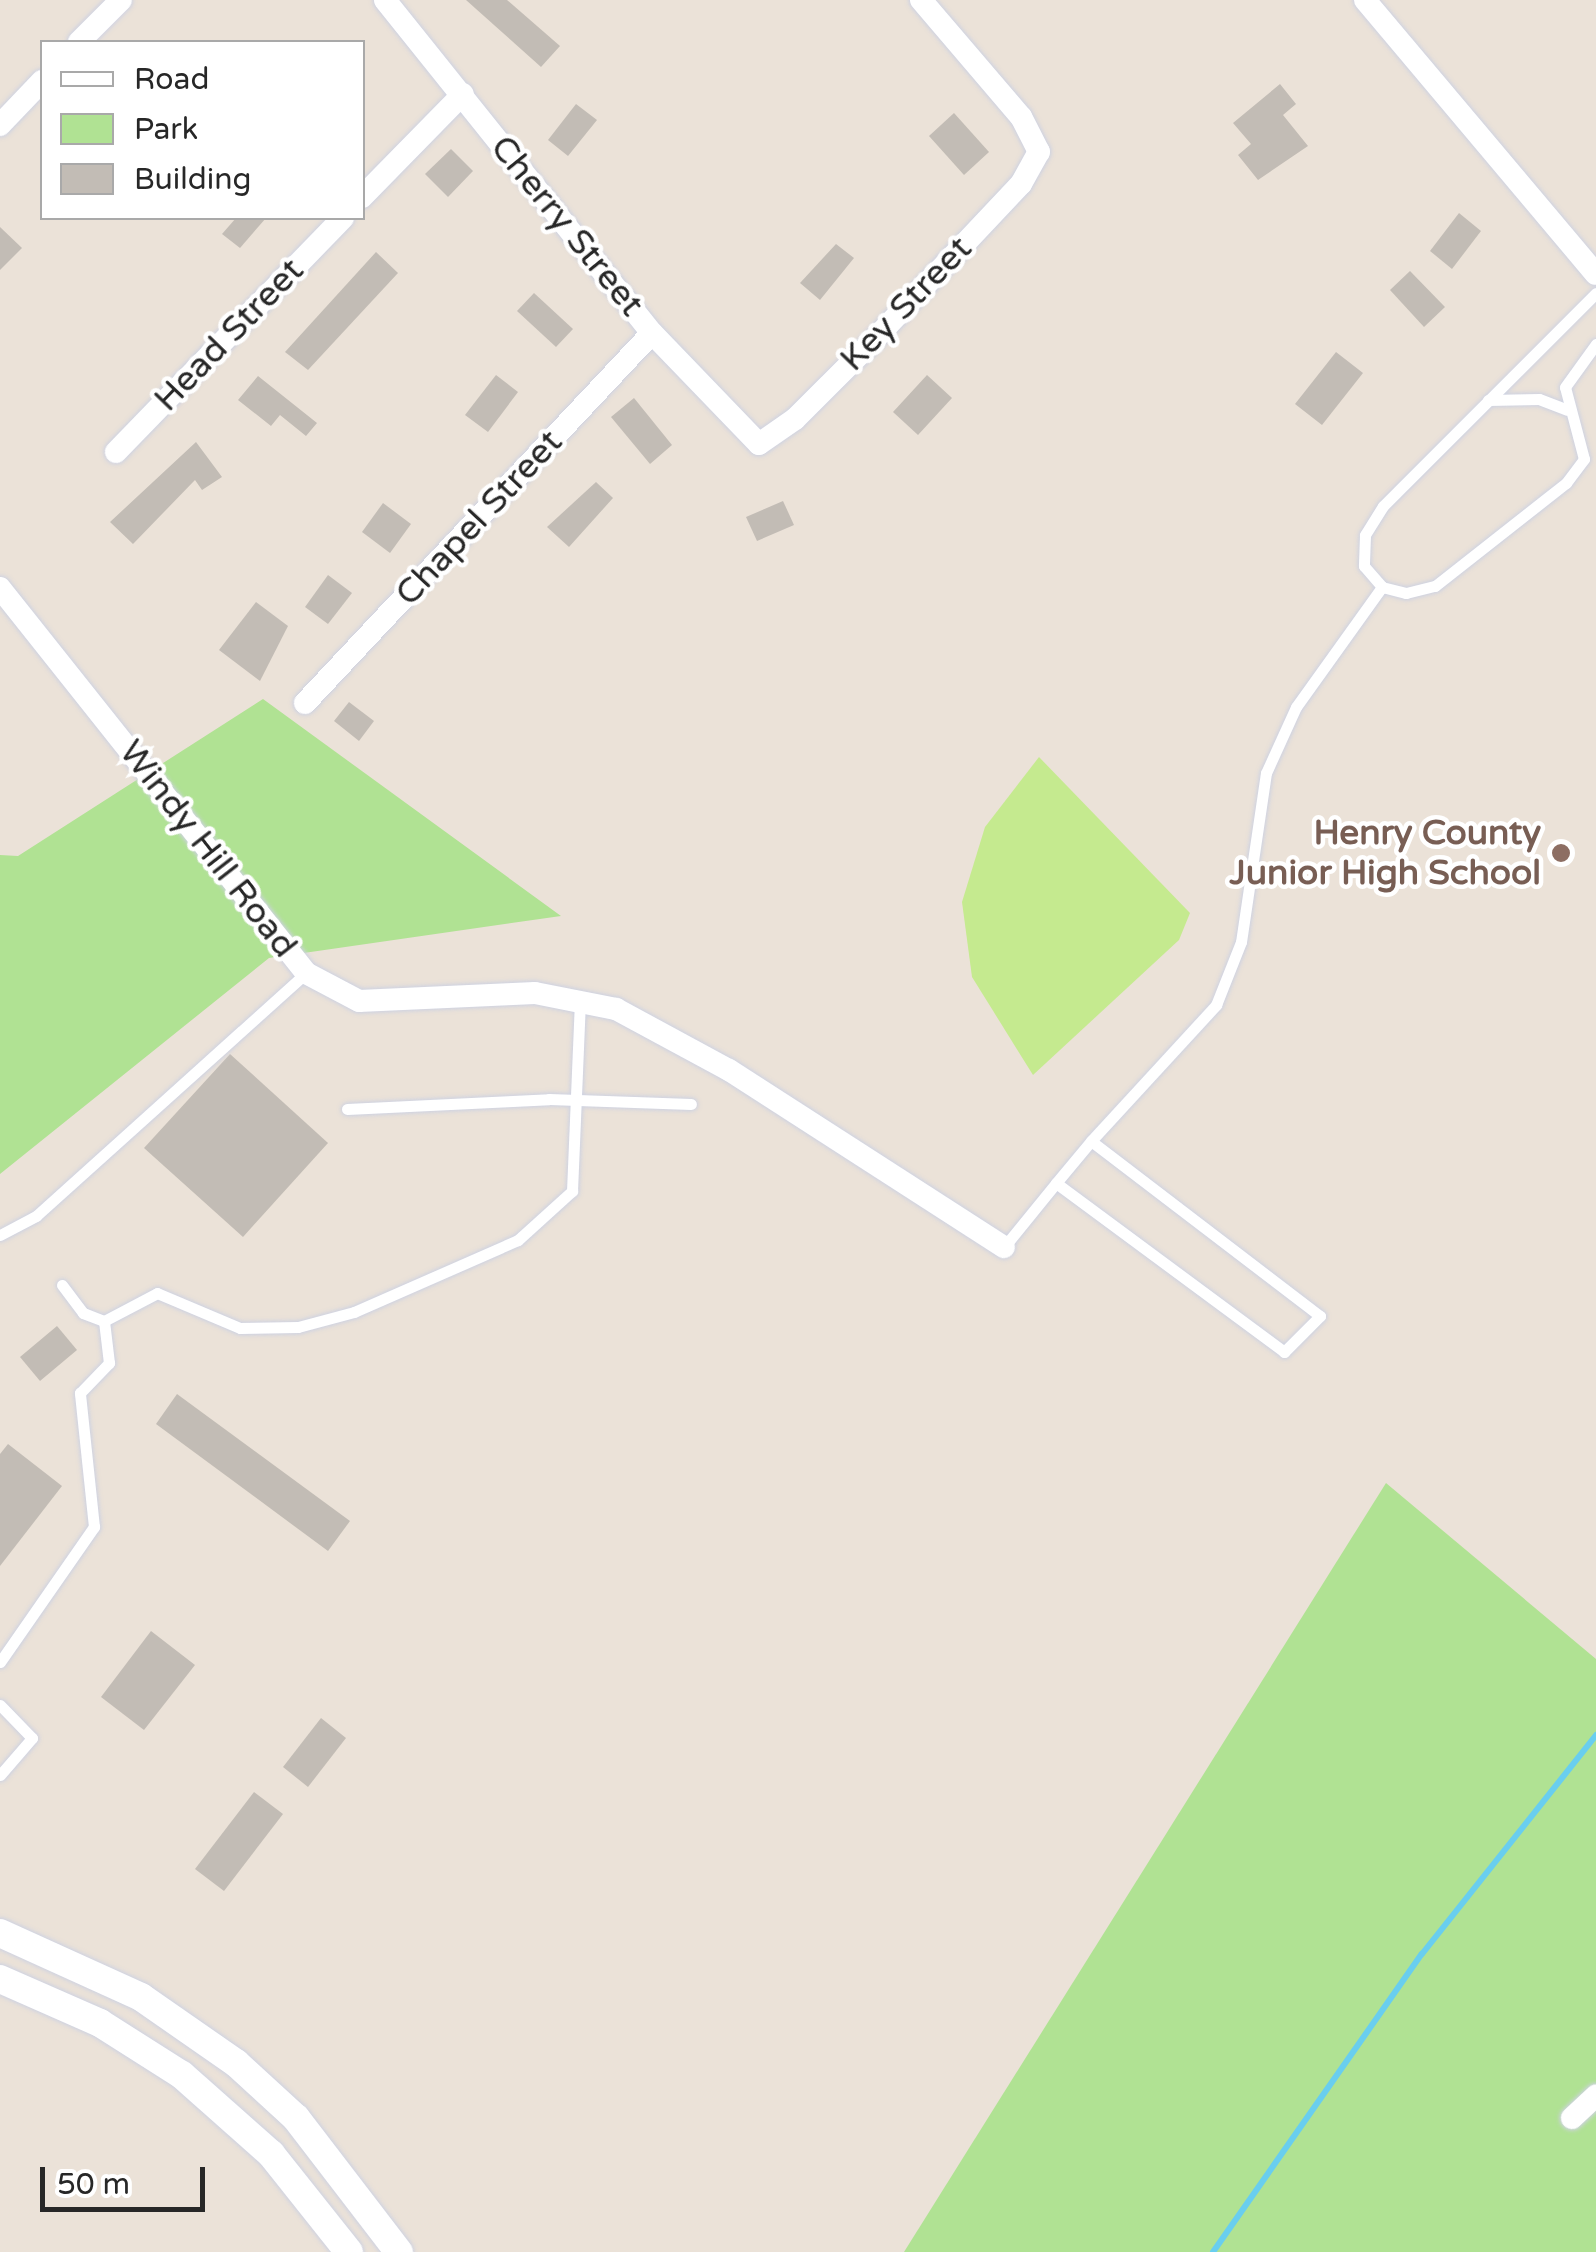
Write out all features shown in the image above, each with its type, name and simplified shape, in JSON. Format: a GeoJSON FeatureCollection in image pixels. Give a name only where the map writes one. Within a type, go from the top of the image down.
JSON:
{"type":"FeatureCollection","features":[{"type":"Feature","properties":{"kind":"street"},"geometry":{"type":"LineString","coordinates":[[82,40],[121,0]]}},
{"type":"Feature","properties":{"kind":"street","name":"Cherry Street"},"geometry":{"type":"LineString","coordinates":[[385,0],[652,332],[759,444]]}},
{"type":"Feature","properties":{"kind":"street","name":"Key Street"},"geometry":{"type":"LineString","coordinates":[[759,444],[796,419],[872,342],[1021,184],[1039,152],[1021,116],[921,0]]}},
{"type":"Feature","properties":{"kind":"street"},"geometry":{"type":"LineString","coordinates":[[1365,0],[1596,274]]}},
{"type":"Feature","properties":{"kind":"street"},"geometry":{"type":"LineString","coordinates":[[0,125],[40,83]]}},
{"type":"Feature","properties":{"kind":"street"},"geometry":{"type":"LineString","coordinates":[[365,194],[462,94]]}},
{"type":"Feature","properties":{"kind":"street","name":"Head Street"},"geometry":{"type":"LineString","coordinates":[[116,452],[341,220]]}},
{"type":"Feature","properties":{"kind":"street","name":"Chapel Street"},"geometry":{"type":"LineString","coordinates":[[305,703],[652,332]]}},
{"type":"Feature","properties":{"kind":"street","name":"Windy Hill Road"},"geometry":{"type":"LineString","coordinates":[[0,588],[306,973],[359,1000],[535,992],[580,999],[665,1032],[1004,1247]]}},
{"type":"Feature","properties":{"kind":"street"},"geometry":{"type":"LineString","coordinates":[[0,1934],[142,1997],[236,2063],[308,2133],[399,2252]]}},
{"type":"Feature","properties":{"kind":"street"},"geometry":{"type":"LineString","coordinates":[[0,1979],[100,2023],[182,2075],[271,2154],[349,2252]]}},
{"type":"Feature","properties":{"kind":"street"},"geometry":{"type":"LineString","coordinates":[[1572,2118],[1596,2096]]}},
{"type":"Feature","properties":{"kind":"lane"},"geometry":{"type":"LineString","coordinates":[[1596,293],[1488,400],[1364,535],[1364,566],[1382,586],[1406,593],[1435,586],[1566,483],[1584,458],[1567,410],[1565,388],[1596,344]]}},
{"type":"Feature","properties":{"kind":"lane"},"geometry":{"type":"LineString","coordinates":[[1488,400],[1539,399],[1567,410]]}},
{"type":"Feature","properties":{"kind":"lane"},"geometry":{"type":"LineString","coordinates":[[1004,1247],[1090,1141],[1216,1005],[1241,942],[1266,773],[1296,707],[1382,586]]}},
{"type":"Feature","properties":{"kind":"lane"},"geometry":{"type":"LineString","coordinates":[[0,1235],[36,1216],[306,973]]}},
{"type":"Feature","properties":{"kind":"lane"},"geometry":{"type":"LineString","coordinates":[[104,1321],[156,1293],[240,1328],[298,1327],[354,1312],[518,1240],[572,1191],[580,1103],[580,999]]}},
{"type":"Feature","properties":{"kind":"lane"},"geometry":{"type":"LineString","coordinates":[[347,1109],[691,1104]]}},
{"type":"Feature","properties":{"kind":"lane"},"geometry":{"type":"LineString","coordinates":[[1056,1183],[1284,1352],[1294,1349],[1320,1316],[1314,1306],[1090,1141]]}},
{"type":"Feature","properties":{"kind":"lane"},"geometry":{"type":"LineString","coordinates":[[62,1285],[84,1313],[104,1321]]}},
{"type":"Feature","properties":{"kind":"lane"},"geometry":{"type":"LineString","coordinates":[[0,1662],[94,1527],[80,1393],[108,1363],[104,1321]]}},
{"type":"Feature","properties":{"kind":"lane"},"geometry":{"type":"LineString","coordinates":[[0,1705],[32,1738],[0,1775]]}},
{"type":"Feature","properties":{"kind":"green space"},"geometry":{"type":"Polygon","coordinates":[[[263,699],[561,916],[269,958],[0,1174],[0,855],[18,856],[263,699]]]}},
{"type":"Feature","properties":{"kind":"green space"},"geometry":{"type":"Polygon","coordinates":[[[1039,757],[1190,913],[1179,940],[1033,1075],[972,977],[962,902],[985,827],[1039,757]]]}},
{"type":"Feature","properties":{"kind":"green space"},"geometry":{"type":"Polygon","coordinates":[[[1386,1483],[1596,1659],[1596,2252],[904,2252],[1386,1483]]]}},
{"type":"Feature","properties":{"kind":"building"},"geometry":{"type":"Polygon","coordinates":[[[466,0],[507,0],[560,46],[541,67],[466,0]]]}},
{"type":"Feature","properties":{"kind":"building"},"geometry":{"type":"Polygon","coordinates":[[[1280,84],[1296,104],[1283,115],[1308,146],[1258,180],[1238,155],[1251,144],[1233,123],[1280,84]]]}},
{"type":"Feature","properties":{"kind":"building"},"geometry":{"type":"Polygon","coordinates":[[[576,104],[597,120],[568,156],[548,140],[576,104]]]}},
{"type":"Feature","properties":{"kind":"building"},"geometry":{"type":"Polygon","coordinates":[[[954,113],[989,152],[964,175],[929,136],[954,113]]]}},
{"type":"Feature","properties":{"kind":"building"},"geometry":{"type":"Polygon","coordinates":[[[451,149],[473,171],[448,197],[425,174],[451,149]]]}},
{"type":"Feature","properties":{"kind":"building"},"geometry":{"type":"Polygon","coordinates":[[[1459,213],[1481,231],[1452,269],[1430,251],[1459,213]]]}},
{"type":"Feature","properties":{"kind":"building"},"geometry":{"type":"Polygon","coordinates":[[[234,220],[264,220],[240,248],[222,234],[234,220]]]}},
{"type":"Feature","properties":{"kind":"building"},"geometry":{"type":"Polygon","coordinates":[[[0,227],[22,248],[0,270],[0,227]]]}},
{"type":"Feature","properties":{"kind":"building"},"geometry":{"type":"Polygon","coordinates":[[[836,244],[854,258],[820,300],[800,283],[836,244]]]}},
{"type":"Feature","properties":{"kind":"building"},"geometry":{"type":"Polygon","coordinates":[[[376,252],[398,273],[308,370],[285,352],[376,252]]]}},
{"type":"Feature","properties":{"kind":"building"},"geometry":{"type":"Polygon","coordinates":[[[1410,271],[1445,307],[1424,327],[1390,290],[1410,271]]]}},
{"type":"Feature","properties":{"kind":"building"},"geometry":{"type":"Polygon","coordinates":[[[534,293],[573,329],[556,347],[517,311],[534,293]]]}},
{"type":"Feature","properties":{"kind":"building"},"geometry":{"type":"Polygon","coordinates":[[[1336,352],[1363,373],[1322,425],[1295,404],[1336,352]]]}},
{"type":"Feature","properties":{"kind":"building"},"geometry":{"type":"Polygon","coordinates":[[[496,375],[518,392],[488,432],[465,415],[496,375]]]}},
{"type":"Feature","properties":{"kind":"building"},"geometry":{"type":"Polygon","coordinates":[[[927,375],[952,398],[918,435],[893,412],[927,375]]]}},
{"type":"Feature","properties":{"kind":"building"},"geometry":{"type":"Polygon","coordinates":[[[258,376],[317,423],[306,436],[280,415],[271,426],[238,400],[258,376]]]}},
{"type":"Feature","properties":{"kind":"building"},"geometry":{"type":"Polygon","coordinates":[[[634,398],[672,445],[650,464],[611,417],[634,398]]]}},
{"type":"Feature","properties":{"kind":"building"},"geometry":{"type":"Polygon","coordinates":[[[196,442],[222,477],[202,490],[195,480],[133,544],[110,522],[196,442]]]}},
{"type":"Feature","properties":{"kind":"building"},"geometry":{"type":"Polygon","coordinates":[[[596,482],[613,498],[569,547],[547,527],[596,482]]]}},
{"type":"Feature","properties":{"kind":"building"},"geometry":{"type":"Polygon","coordinates":[[[783,501],[794,525],[757,541],[746,517],[783,501]]]}},
{"type":"Feature","properties":{"kind":"building"},"geometry":{"type":"Polygon","coordinates":[[[383,503],[411,524],[390,553],[362,532],[383,503]]]}},
{"type":"Feature","properties":{"kind":"building"},"geometry":{"type":"Polygon","coordinates":[[[328,575],[352,593],[328,624],[305,607],[328,575]]]}},
{"type":"Feature","properties":{"kind":"building"},"geometry":{"type":"Polygon","coordinates":[[[256,602],[288,626],[260,681],[219,650],[256,602]]]}},
{"type":"Feature","properties":{"kind":"building"},"geometry":{"type":"Polygon","coordinates":[[[349,702],[374,721],[359,741],[334,721],[349,702]]]}},
{"type":"Feature","properties":{"kind":"building"},"geometry":{"type":"Polygon","coordinates":[[[230,1054],[328,1143],[243,1237],[144,1148],[230,1054]]]}},
{"type":"Feature","properties":{"kind":"building"},"geometry":{"type":"Polygon","coordinates":[[[57,1326],[77,1350],[40,1381],[20,1357],[57,1326]]]}},
{"type":"Feature","properties":{"kind":"building"},"geometry":{"type":"Polygon","coordinates":[[[177,1394],[350,1521],[328,1551],[156,1424],[177,1394]]]}},
{"type":"Feature","properties":{"kind":"building"},"geometry":{"type":"Polygon","coordinates":[[[8,1444],[62,1486],[0,1566],[0,1454],[8,1444]]]}},
{"type":"Feature","properties":{"kind":"building"},"geometry":{"type":"Polygon","coordinates":[[[151,1631],[195,1665],[144,1730],[101,1697],[151,1631]]]}},
{"type":"Feature","properties":{"kind":"building"},"geometry":{"type":"Polygon","coordinates":[[[321,1718],[346,1738],[308,1787],[283,1767],[321,1718]]]}},
{"type":"Feature","properties":{"kind":"building"},"geometry":{"type":"Polygon","coordinates":[[[254,1792],[283,1814],[224,1891],[195,1869],[254,1792]]]}},
{"type":"Feature","properties":{"kind":"waterway"},"geometry":{"type":"LineString","coordinates":[[1213,2252],[1422,1954],[1596,1735]]}},
{"type":"Feature","properties":{"kind":"place","name":"Henry County Junior High School"},"geometry":{"type":"Point","coordinates":[1561,853]}}]}
